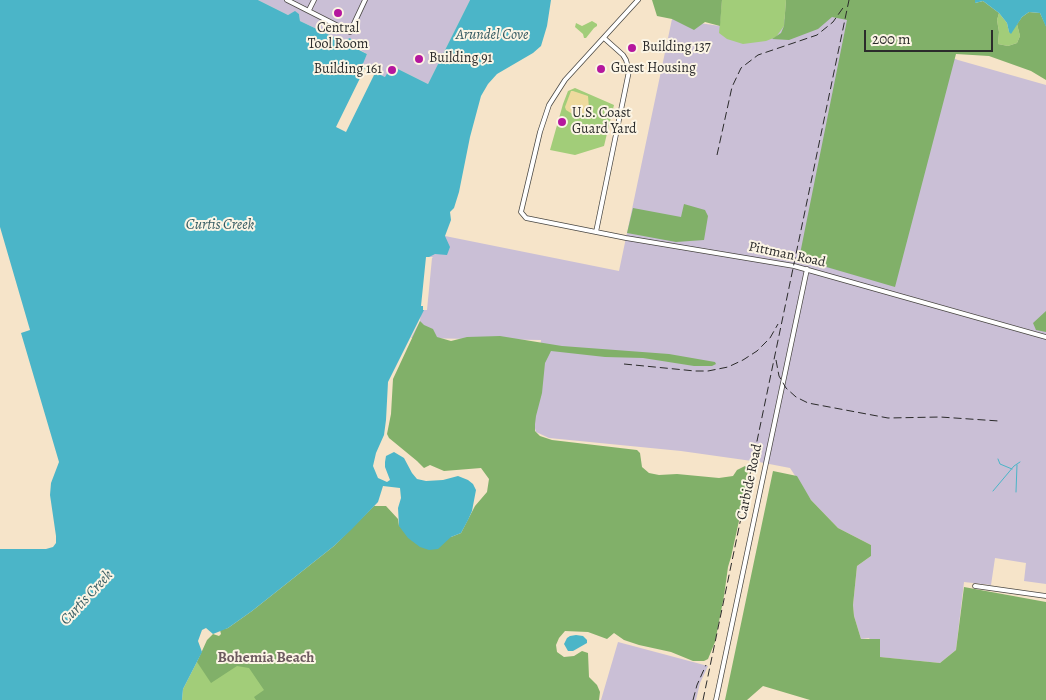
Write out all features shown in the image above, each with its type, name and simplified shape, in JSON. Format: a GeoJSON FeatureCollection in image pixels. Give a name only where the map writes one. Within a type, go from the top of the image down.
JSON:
{"type":"FeatureCollection","features":[{"type":"Feature","properties":{"kind":"street"},"geometry":{"type":"LineString","coordinates":[[287,0],[350,32],[365,0]]}},
{"type":"Feature","properties":{"kind":"street"},"geometry":{"type":"LineString","coordinates":[[309,10],[314,0]]}},
{"type":"Feature","properties":{"kind":"street"},"geometry":{"type":"LineString","coordinates":[[596,232],[628,70],[623,55],[604,38],[638,0]]}},
{"type":"Feature","properties":{"kind":"street","name":"Pittman Road"},"geometry":{"type":"LineString","coordinates":[[604,38],[565,80],[549,106],[540,132],[521,212],[526,218],[807,270],[1046,337]]}},
{"type":"Feature","properties":{"kind":"street","name":"Carbide Road"},"geometry":{"type":"LineString","coordinates":[[716,700],[807,270]]}},
{"type":"Feature","properties":{"kind":"street"},"geometry":{"type":"LineString","coordinates":[[976,586],[1046,596]]}},
{"type":"Feature","properties":{"kind":"shaded area"},"geometry":{"type":"Polygon","coordinates":[[[258,0],[470,0],[428,84],[396,68],[393,74],[385,77],[361,66],[367,54],[355,47],[350,38],[342,41],[300,21],[299,14],[295,12],[288,15],[258,0]]]}},
{"type":"Feature","properties":{"kind":"shaded area"},"geometry":{"type":"Polygon","coordinates":[[[835,14],[958,60],[1046,85],[1046,584],[1024,581],[1026,563],[995,558],[991,585],[964,582],[956,650],[940,663],[879,657],[869,638],[861,639],[854,616],[853,605],[857,566],[871,556],[871,545],[838,528],[811,500],[790,468],[681,451],[549,438],[536,432],[532,417],[541,340],[411,338],[420,321],[426,257],[445,236],[619,271],[672,19],[720,26],[835,14]]]}},
{"type":"Feature","properties":{"kind":"shaded area"},"geometry":{"type":"Polygon","coordinates":[[[618,642],[708,666],[700,683],[696,700],[601,700],[618,642]]]}},
{"type":"Feature","properties":{"kind":"green space"},"geometry":{"type":"Polygon","coordinates":[[[652,0],[722,0],[720,26],[705,22],[694,30],[672,19],[657,16],[652,0]]]}},
{"type":"Feature","properties":{"kind":"green space"},"geometry":{"type":"Polygon","coordinates":[[[722,0],[786,0],[784,26],[776,37],[766,41],[743,44],[727,39],[719,33],[722,0]]]}},
{"type":"Feature","properties":{"kind":"green space"},"geometry":{"type":"Polygon","coordinates":[[[786,0],[975,0],[975,3],[983,1],[999,13],[997,20],[998,44],[1008,46],[1017,43],[1020,36],[1017,24],[1029,12],[1040,13],[1046,26],[1046,80],[1031,71],[989,56],[956,54],[895,287],[799,259],[847,20],[832,17],[818,29],[789,40],[772,39],[781,33],[784,26],[786,0]]]}},
{"type":"Feature","properties":{"kind":"green space"},"geometry":{"type":"Polygon","coordinates":[[[999,13],[1007,23],[1009,32],[1017,24],[1020,36],[1017,43],[1008,46],[998,44],[997,20],[999,13]]]}},
{"type":"Feature","properties":{"kind":"green space"},"geometry":{"type":"Polygon","coordinates":[[[592,21],[597,26],[584,38],[583,34],[575,27],[576,23],[582,26],[592,21]]]}},
{"type":"Feature","properties":{"kind":"green space"},"geometry":{"type":"Polygon","coordinates":[[[575,88],[614,105],[604,146],[575,155],[550,150],[568,91],[575,88]]]}},
{"type":"Feature","properties":{"kind":"green space"},"geometry":{"type":"Polygon","coordinates":[[[684,204],[705,210],[708,216],[704,240],[676,242],[627,233],[633,208],[681,217],[684,204]]]}},
{"type":"Feature","properties":{"kind":"green space"},"geometry":{"type":"Polygon","coordinates":[[[1046,311],[1046,332],[1036,330],[1033,323],[1046,311]]]}},
{"type":"Feature","properties":{"kind":"green space"},"geometry":{"type":"Polygon","coordinates":[[[420,321],[433,329],[437,337],[451,341],[467,337],[500,336],[562,346],[669,354],[715,362],[716,364],[712,366],[694,366],[643,358],[605,357],[551,351],[545,363],[542,393],[535,424],[535,431],[540,436],[552,440],[637,450],[640,453],[642,467],[649,473],[719,478],[733,476],[737,470],[745,466],[748,467],[746,489],[728,567],[715,642],[708,659],[693,661],[671,652],[624,640],[614,633],[607,639],[588,632],[565,631],[556,645],[557,652],[564,657],[574,656],[582,651],[588,653],[589,677],[597,685],[600,692],[599,700],[256,700],[254,697],[264,690],[249,668],[237,666],[211,683],[197,662],[207,640],[213,634],[219,636],[221,634],[220,630],[228,628],[252,611],[334,546],[374,506],[386,506],[398,519],[399,526],[451,537],[461,533],[475,506],[487,492],[489,479],[481,468],[444,471],[430,465],[424,468],[389,438],[387,434],[391,414],[393,379],[420,321]]]}},
{"type":"Feature","properties":{"kind":"green space"},"geometry":{"type":"Polygon","coordinates":[[[773,471],[797,476],[811,500],[838,528],[871,545],[871,556],[857,566],[853,605],[854,616],[861,639],[880,639],[880,657],[940,663],[956,650],[964,587],[1046,602],[1046,700],[810,700],[763,686],[747,700],[725,700],[773,471]]]}},
{"type":"Feature","properties":{"kind":"green space"},"geometry":{"type":"Polygon","coordinates":[[[202,652],[365,700],[182,700],[183,689],[202,652]]]}},
{"type":"Feature","properties":{"kind":"sand"},"geometry":{"type":"Polygon","coordinates":[[[571,91],[588,96],[589,108],[583,114],[574,115],[566,110],[565,107],[571,91]]]}},
{"type":"Feature","properties":{"kind":"water","name":"Curtis Creek"},"geometry":{"type":"Polygon","coordinates":[[[0,0],[258,0],[288,15],[295,11],[299,14],[300,21],[342,41],[350,38],[355,48],[367,54],[362,66],[385,77],[388,72],[393,73],[396,68],[428,84],[470,0],[551,0],[547,26],[541,46],[533,53],[497,74],[481,96],[470,137],[459,192],[454,208],[450,212],[451,220],[445,236],[450,247],[447,255],[435,254],[429,257],[424,310],[388,382],[384,435],[376,453],[373,466],[378,478],[387,482],[390,480],[385,462],[386,456],[394,452],[404,458],[417,479],[426,481],[443,480],[458,476],[468,480],[476,490],[472,511],[468,520],[461,533],[451,537],[438,549],[429,550],[420,547],[408,538],[399,526],[400,488],[383,486],[378,502],[334,546],[228,628],[213,634],[206,628],[202,630],[198,641],[202,652],[183,689],[182,700],[0,700],[0,549],[46,549],[53,547],[56,543],[50,495],[51,483],[59,462],[21,333],[30,330],[0,227],[0,0]]]}},
{"type":"Feature","properties":{"kind":"water"},"geometry":{"type":"Polygon","coordinates":[[[975,0],[1046,0],[1046,27],[1040,13],[1029,12],[1022,17],[1011,34],[1007,23],[999,13],[983,1],[975,3],[975,0]]]}},
{"type":"Feature","properties":{"kind":"water"},"geometry":{"type":"Polygon","coordinates":[[[576,635],[583,636],[587,643],[573,651],[568,651],[564,644],[567,638],[576,635]]]}},
{"type":"Feature","properties":{"kind":"pier"},"geometry":{"type":"Polygon","coordinates":[[[365,68],[375,73],[346,132],[336,127],[365,68]]]}},
{"type":"Feature","properties":{"kind":"pier"},"geometry":{"type":"Polygon","coordinates":[[[426,257],[433,257],[427,310],[423,310],[423,306],[421,306],[426,257]]]}},
{"type":"Feature","properties":{"kind":"waterway"},"geometry":{"type":"LineString","coordinates":[[998,459],[1000,464],[1012,469]]}},
{"type":"Feature","properties":{"kind":"waterway"},"geometry":{"type":"LineString","coordinates":[[993,491],[1014,466],[1020,462]]}},
{"type":"Feature","properties":{"kind":"waterway"},"geometry":{"type":"LineString","coordinates":[[1016,492],[1017,465]]}},
{"type":"Feature","properties":{"kind":"railway"},"geometry":{"type":"LineString","coordinates":[[703,700],[849,0]]}},
{"type":"Feature","properties":{"kind":"railway"},"geometry":{"type":"LineString","coordinates":[[717,155],[732,87],[741,68],[758,55],[817,35],[833,22],[845,5]]}},
{"type":"Feature","properties":{"kind":"railway"},"geometry":{"type":"LineString","coordinates":[[624,364],[695,371],[708,371],[728,367],[757,351],[770,338],[778,324]]}},
{"type":"Feature","properties":{"kind":"railway"},"geometry":{"type":"LineString","coordinates":[[776,360],[779,376],[786,388],[796,397],[808,403],[888,418],[940,417],[999,421]]}},
{"type":"Feature","properties":{"kind":"railway"},"geometry":{"type":"LineString","coordinates":[[693,700],[706,665]]}},
{"type":"Feature","properties":{"kind":"place","name":"Central Tool Room"},"geometry":{"type":"Point","coordinates":[338,13]}},
{"type":"Feature","properties":{"kind":"place","name":"Building 137"},"geometry":{"type":"Point","coordinates":[632,48]}},
{"type":"Feature","properties":{"kind":"place","name":"Building 91"},"geometry":{"type":"Point","coordinates":[419,59]}},
{"type":"Feature","properties":{"kind":"place","name":"Guest Housing"},"geometry":{"type":"Point","coordinates":[601,69]}},
{"type":"Feature","properties":{"kind":"place","name":"Building 161"},"geometry":{"type":"Point","coordinates":[392,70]}},
{"type":"Feature","properties":{"kind":"place","name":"U.S. Coast Guard Yard"},"geometry":{"type":"Point","coordinates":[562,122]}},
{"type":"Feature","properties":{"kind":"district","name":"Bohemia Beach"},"geometry":{"type":"Point","coordinates":[266,658]}},
{"type":"Feature","properties":{"kind":"water label","name":"Arundel Cove"},"geometry":{"type":"Point","coordinates":[492,35]}}]}
